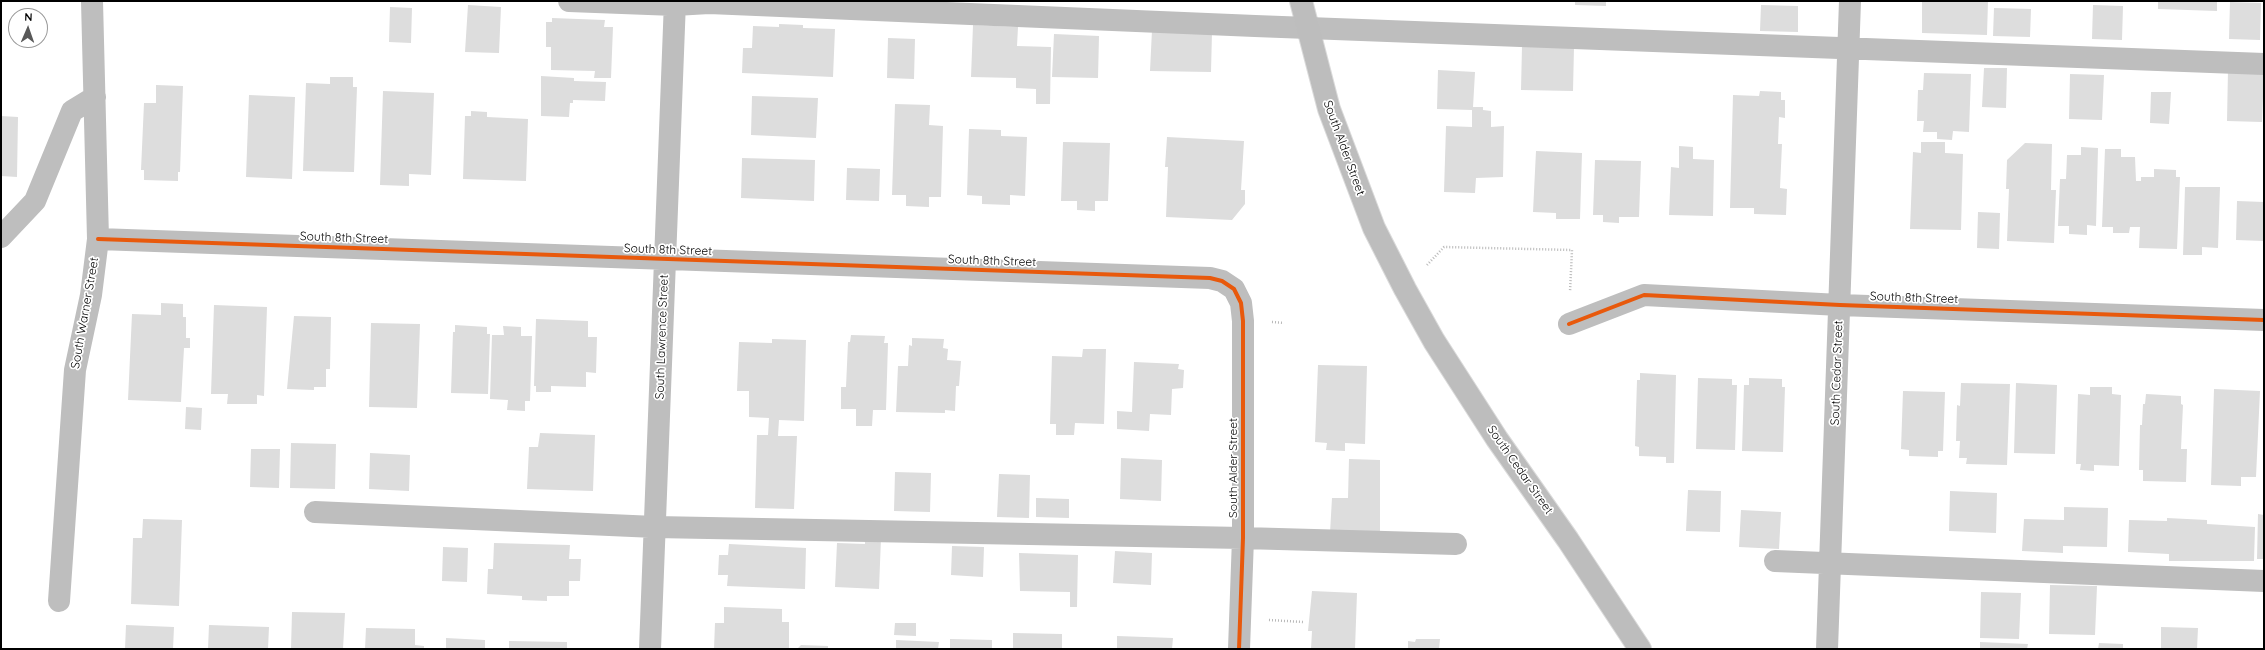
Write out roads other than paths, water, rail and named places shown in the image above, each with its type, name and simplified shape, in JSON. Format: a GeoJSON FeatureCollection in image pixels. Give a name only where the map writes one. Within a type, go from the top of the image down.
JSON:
{"type":"FeatureCollection","features":[{"type":"Feature","properties":{"kind":"main road","name":"South Alder Street"},"geometry":{"type":"LineString","coordinates":[[1301,1],[1306,28],[1329,109],[1368,213],[1405,289]]}},
{"type":"Feature","properties":{"kind":"main road","name":"South Cedar Street"},"geometry":{"type":"LineString","coordinates":[[1405,289],[1434,342],[1640,649]]}},
{"type":"Feature","properties":{"kind":"street","name":"South Warner Street"},"geometry":{"type":"LineString","coordinates":[[59,601],[74,370],[91,295],[98,239],[92,1]]}},
{"type":"Feature","properties":{"kind":"street"},"geometry":{"type":"LineString","coordinates":[[569,1],[709,3],[1306,28],[2264,64]]}},
{"type":"Feature","properties":{"kind":"street","name":"South Cedar Street"},"geometry":{"type":"LineString","coordinates":[[1827,649],[1850,1]]}},
{"type":"Feature","properties":{"kind":"street","name":"South Lawrence Street"},"geometry":{"type":"LineString","coordinates":[[650,649],[675,3]]}},
{"type":"Feature","properties":{"kind":"street"},"geometry":{"type":"LineString","coordinates":[[1,236],[35,201],[72,111],[95,97]]}},
{"type":"Feature","properties":{"kind":"street","name":"South 8th Street"},"geometry":{"type":"LineString","coordinates":[[98,239],[1210,278],[1222,281],[1234,289]]}},
{"type":"Feature","properties":{"kind":"street","name":"South Alder Street"},"geometry":{"type":"LineString","coordinates":[[1234,289],[1241,302],[1243,321],[1243,538],[1239,649]]}},
{"type":"Feature","properties":{"kind":"street","name":"South 8th Street"},"geometry":{"type":"LineString","coordinates":[[1569,324],[1644,296],[1840,305],[2264,320]]}},
{"type":"Feature","properties":{"kind":"street"},"geometry":{"type":"LineString","coordinates":[[315,512],[655,527],[1243,538],[1456,544]]}},
{"type":"Feature","properties":{"kind":"street"},"geometry":{"type":"LineString","coordinates":[[1775,561],[2264,581]]}}]}
